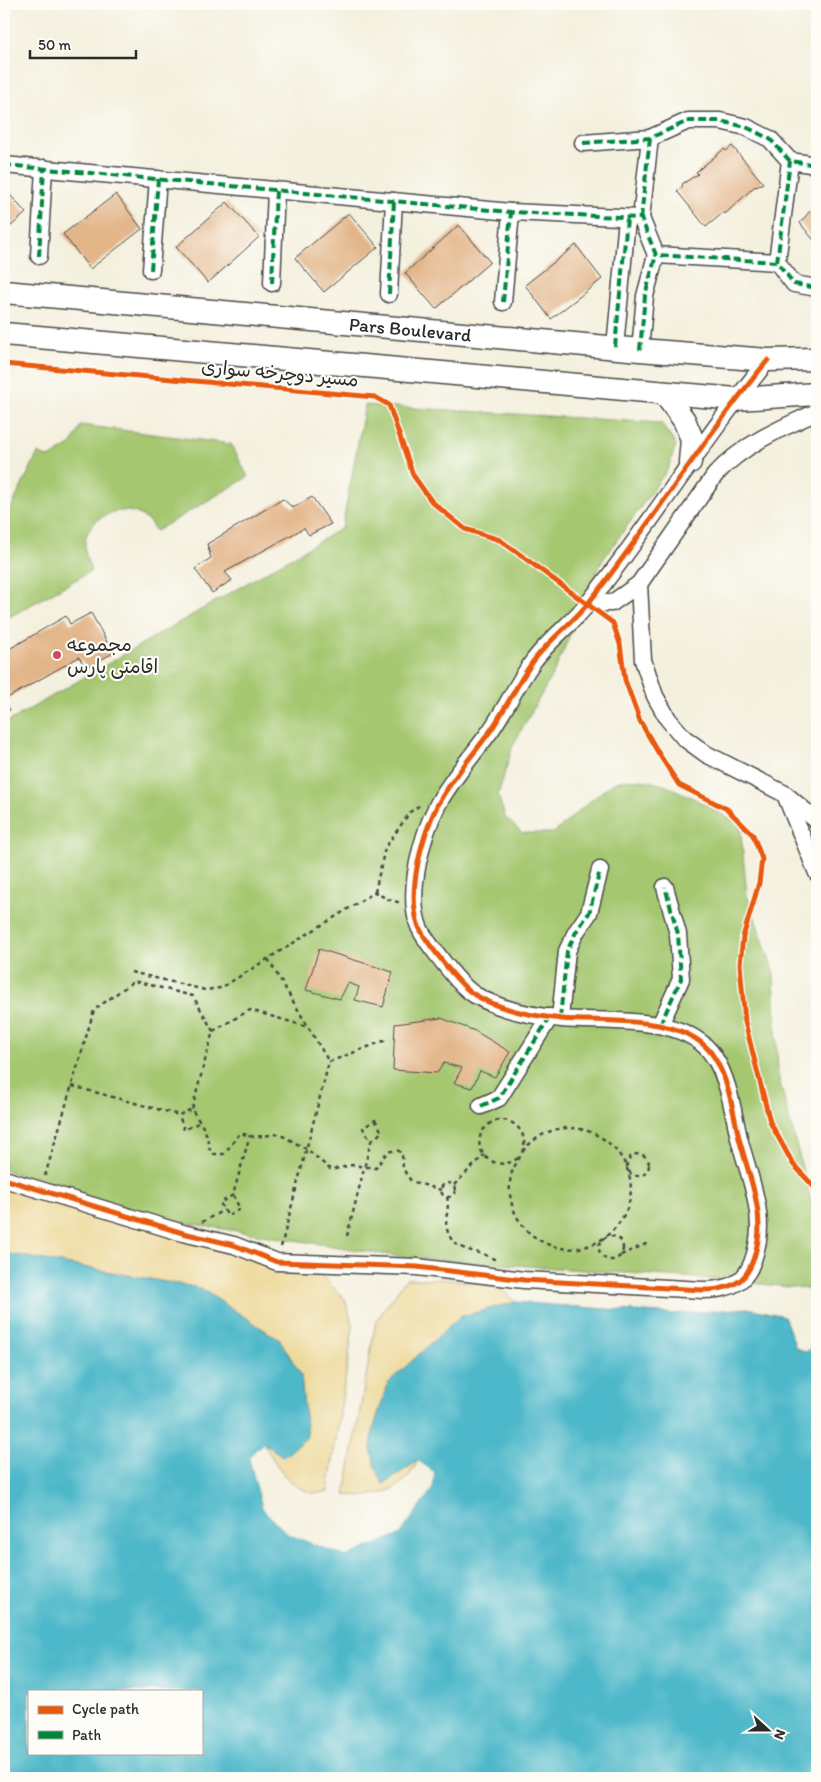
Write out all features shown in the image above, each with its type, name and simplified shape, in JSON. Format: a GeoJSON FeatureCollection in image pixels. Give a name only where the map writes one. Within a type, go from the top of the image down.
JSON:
{"type":"FeatureCollection","features":[{"type":"Feature","properties":{"kind":"main road","name":"Pars Boulevard"},"geometry":{"type":"LineString","coordinates":[[4,292],[640,350],[768,360],[817,359]]}},
{"type":"Feature","properties":{"kind":"main road"},"geometry":{"type":"LineString","coordinates":[[4,334],[736,398],[817,394]]}},
{"type":"Feature","properties":{"kind":"main road"},"geometry":{"type":"LineString","coordinates":[[664,392],[684,420],[692,438],[690,462]]}},
{"type":"Feature","properties":{"kind":"street"},"geometry":{"type":"LineString","coordinates":[[583,143],[650,138],[688,121],[720,121],[746,127],[770,139],[790,161],[817,165]]}},
{"type":"Feature","properties":{"kind":"street"},"geometry":{"type":"LineString","coordinates":[[615,347],[634,218],[650,138]]}},
{"type":"Feature","properties":{"kind":"street"},"geometry":{"type":"LineString","coordinates":[[790,161],[777,262],[794,284],[817,288]]}},
{"type":"Feature","properties":{"kind":"street"},"geometry":{"type":"LineString","coordinates":[[4,164],[511,212],[634,218]]}},
{"type":"Feature","properties":{"kind":"street"},"geometry":{"type":"LineString","coordinates":[[38,256],[44,168]]}},
{"type":"Feature","properties":{"kind":"street"},"geometry":{"type":"LineString","coordinates":[[151,270],[158,179]]}},
{"type":"Feature","properties":{"kind":"street"},"geometry":{"type":"LineString","coordinates":[[272,283],[276,190]]}},
{"type":"Feature","properties":{"kind":"street"},"geometry":{"type":"LineString","coordinates":[[389,294],[394,201]]}},
{"type":"Feature","properties":{"kind":"street"},"geometry":{"type":"LineString","coordinates":[[503,302],[511,212]]}},
{"type":"Feature","properties":{"kind":"street"},"geometry":{"type":"LineString","coordinates":[[634,218],[656,255],[645,296],[640,350]]}},
{"type":"Feature","properties":{"kind":"street"},"geometry":{"type":"LineString","coordinates":[[656,255],[777,262]]}},
{"type":"Feature","properties":{"kind":"street"},"geometry":{"type":"LineString","coordinates":[[4,1179],[183,1233],[234,1245],[277,1262],[417,1267],[524,1280],[703,1290],[722,1290],[736,1285],[747,1272],[754,1256],[758,1236],[757,1210],[725,1081],[714,1056],[698,1040],[680,1030],[660,1025],[555,1018],[509,1009],[471,993],[434,951],[418,925],[414,888],[420,854],[438,804],[492,728],[533,662],[588,603],[736,398],[768,360]]}},
{"type":"Feature","properties":{"kind":"street"},"geometry":{"type":"LineString","coordinates":[[588,603],[612,603],[639,584],[715,475],[727,462],[775,430],[817,412]]}},
{"type":"Feature","properties":{"kind":"street"},"geometry":{"type":"LineString","coordinates":[[639,584],[643,660],[655,696],[668,719],[684,738],[706,754],[785,794],[817,821]]}},
{"type":"Feature","properties":{"kind":"street"},"geometry":{"type":"LineString","coordinates":[[785,794],[817,873]]}},
{"type":"Feature","properties":{"kind":"street"},"geometry":{"type":"LineString","coordinates":[[481,1106],[499,1098],[555,1018],[567,951],[576,932],[589,913],[600,870]]}},
{"type":"Feature","properties":{"kind":"street"},"geometry":{"type":"LineString","coordinates":[[660,1025],[681,979],[678,934],[665,888]]}},
{"type":"Feature","properties":{"kind":"path"},"geometry":{"type":"LineString","coordinates":[[131,972],[205,990],[222,988],[375,892],[385,848],[410,812],[425,802]]}},
{"type":"Feature","properties":{"kind":"path"},"geometry":{"type":"LineString","coordinates":[[375,892],[398,904],[416,903]]}},
{"type":"Feature","properties":{"kind":"path"},"geometry":{"type":"LineString","coordinates":[[268,959],[328,1062],[308,1150],[277,1262]]}},
{"type":"Feature","properties":{"kind":"path"},"geometry":{"type":"LineString","coordinates":[[41,1190],[94,1010],[134,981],[193,996],[212,1031],[192,1109],[198,1123],[205,1128],[209,1136],[208,1147],[214,1154],[224,1154],[240,1133],[250,1135],[277,1134],[308,1150],[331,1170],[352,1165],[376,1168],[387,1152],[397,1150],[402,1153],[403,1169],[411,1181],[441,1190],[447,1197],[449,1206],[446,1227],[452,1239],[461,1248],[486,1254],[500,1263]]}},
{"type":"Feature","properties":{"kind":"path"},"geometry":{"type":"LineString","coordinates":[[212,1031],[250,1010],[308,1027]]}},
{"type":"Feature","properties":{"kind":"path"},"geometry":{"type":"LineString","coordinates":[[328,1062],[386,1040]]}},
{"type":"Feature","properties":{"kind":"path"},"geometry":{"type":"LineString","coordinates":[[72,1086],[179,1115],[192,1109]]}},
{"type":"Feature","properties":{"kind":"path"},"geometry":{"type":"LineString","coordinates":[[179,1115],[184,1130],[198,1123]]}},
{"type":"Feature","properties":{"kind":"path"},"geometry":{"type":"LineString","coordinates":[[347,1236],[371,1141],[382,1132],[375,1120],[363,1128],[371,1141]]}},
{"type":"Feature","properties":{"kind":"path"},"geometry":{"type":"LineString","coordinates":[[518,1158],[507,1164],[501,1164],[489,1160],[484,1155],[480,1143],[481,1136],[488,1125],[500,1120],[513,1123],[522,1132],[524,1139],[522,1152]]}},
{"type":"Feature","properties":{"kind":"path"},"geometry":{"type":"LineString","coordinates":[[619,1256],[622,1251],[620,1240],[615,1237],[604,1238],[585,1247],[564,1248],[550,1245],[532,1235],[518,1219],[511,1199],[511,1178],[518,1158],[532,1141],[551,1131],[565,1128],[580,1128],[600,1136],[612,1144],[627,1168],[633,1176],[642,1176],[649,1169],[648,1160],[641,1154],[632,1156],[627,1164],[627,1168],[630,1190],[626,1210],[619,1223],[604,1238],[600,1242],[600,1253],[609,1259],[619,1256],[648,1244]]}},
{"type":"Feature","properties":{"kind":"path"},"geometry":{"type":"LineString","coordinates":[[233,1195],[220,1203],[228,1216],[240,1209],[233,1195],[250,1135]]}},
{"type":"Feature","properties":{"kind":"path"},"geometry":{"type":"LineString","coordinates":[[447,1197],[454,1195],[454,1185],[484,1155]]}},
{"type":"Feature","properties":{"kind":"path"},"geometry":{"type":"LineString","coordinates":[[441,1190],[448,1183],[454,1185]]}},
{"type":"Feature","properties":{"kind":"green space"},"geometry":{"type":"Polygon","coordinates":[[[365,405],[661,423],[676,445],[668,469],[602,561],[554,672],[513,745],[498,795],[505,817],[522,833],[554,833],[611,785],[616,782],[631,780],[664,785],[696,800],[740,825],[747,895],[774,973],[778,1075],[817,1224],[817,1290],[724,1280],[402,1257],[154,1218],[4,1170],[4,724],[342,528],[365,405]]]}},
{"type":"Feature","properties":{"kind":"green space"},"geometry":{"type":"Polygon","coordinates":[[[81,425],[231,444],[248,477],[156,531],[146,519],[130,511],[121,511],[103,516],[90,529],[85,541],[85,550],[91,571],[4,620],[4,522],[38,453],[49,458],[72,444],[81,425]]]}},
{"type":"Feature","properties":{"kind":"sand"},"geometry":{"type":"Polygon","coordinates":[[[4,1187],[232,1251],[269,1268],[322,1276],[345,1299],[353,1327],[328,1492],[311,1493],[296,1486],[282,1473],[263,1443],[200,1288],[4,1253],[4,1187]]]}},
{"type":"Feature","properties":{"kind":"sand"},"geometry":{"type":"Polygon","coordinates":[[[406,1279],[442,1279],[497,1285],[515,1302],[459,1317],[383,1483],[418,1461],[404,1481],[396,1487],[379,1494],[345,1495],[376,1321],[406,1279]]]}},
{"type":"Feature","properties":{"kind":"water"},"geometry":{"type":"Polygon","coordinates":[[[4,1253],[200,1288],[280,1340],[301,1375],[307,1437],[284,1457],[263,1443],[249,1457],[263,1509],[288,1534],[346,1556],[400,1534],[433,1488],[434,1472],[418,1461],[383,1484],[375,1466],[371,1448],[373,1430],[388,1383],[459,1317],[515,1302],[672,1314],[748,1308],[784,1316],[796,1348],[807,1352],[817,1340],[817,1778],[4,1778],[4,1253]]]}},
{"type":"Feature","properties":{"kind":"pier"},"geometry":{"type":"Polygon","coordinates":[[[263,1443],[266,1449],[263,1446],[252,1458],[266,1508],[290,1532],[346,1553],[398,1532],[431,1487],[431,1473],[418,1464],[416,1466],[418,1461],[434,1472],[433,1487],[400,1534],[346,1556],[288,1534],[263,1509],[249,1457],[263,1443]]]}},
{"type":"Feature","properties":{"kind":"building"},"geometry":{"type":"Polygon","coordinates":[[[732,146],[763,183],[755,186],[725,214],[724,212],[706,227],[677,191],[683,186],[682,184],[698,174],[696,172],[724,149],[726,151],[732,146]]]}},
{"type":"Feature","properties":{"kind":"building"},"geometry":{"type":"Polygon","coordinates":[[[4,188],[26,213],[4,232],[4,188]]]}},
{"type":"Feature","properties":{"kind":"building"},"geometry":{"type":"Polygon","coordinates":[[[116,194],[142,229],[90,269],[63,234],[116,194]]]}},
{"type":"Feature","properties":{"kind":"building"},"geometry":{"type":"Polygon","coordinates":[[[227,202],[259,237],[208,283],[176,247],[227,202]]]}},
{"type":"Feature","properties":{"kind":"building"},"geometry":{"type":"Polygon","coordinates":[[[817,209],[817,244],[800,223],[810,211],[812,213],[817,209]]]}},
{"type":"Feature","properties":{"kind":"building"},"geometry":{"type":"Polygon","coordinates":[[[349,213],[378,247],[324,292],[295,258],[349,213]]]}},
{"type":"Feature","properties":{"kind":"building"},"geometry":{"type":"Polygon","coordinates":[[[459,225],[490,262],[436,309],[405,273],[459,225]]]}},
{"type":"Feature","properties":{"kind":"building"},"geometry":{"type":"Polygon","coordinates":[[[576,245],[602,279],[551,319],[525,285],[576,245]]]}},
{"type":"Feature","properties":{"kind":"building"},"geometry":{"type":"Polygon","coordinates":[[[312,497],[331,524],[309,535],[304,528],[225,572],[232,580],[212,593],[195,569],[211,558],[207,544],[283,499],[293,508],[312,497]]]}},
{"type":"Feature","properties":{"kind":"building","name":"مجموعه اقامتی پارس"},"geometry":{"type":"Polygon","coordinates":[[[91,613],[113,653],[86,668],[79,657],[4,700],[4,652],[66,616],[70,624],[91,613]]]}},
{"type":"Feature","properties":{"kind":"building"},"geometry":{"type":"Polygon","coordinates":[[[4,700],[10,710],[4,713],[4,700]]]}},
{"type":"Feature","properties":{"kind":"building"},"geometry":{"type":"Polygon","coordinates":[[[319,949],[393,972],[383,1007],[355,1000],[359,987],[348,983],[340,999],[306,990],[319,949]]]}},
{"type":"Feature","properties":{"kind":"building"},"geometry":{"type":"Polygon","coordinates":[[[441,1018],[475,1031],[510,1052],[495,1077],[480,1071],[472,1088],[454,1083],[462,1068],[444,1063],[437,1073],[393,1070],[395,1024],[441,1018]]]}},
{"type":"Feature","properties":{"kind":"marked path"},"geometry":{"type":"LineString","coordinates":[[583,143],[650,138],[688,121],[720,121],[746,127],[770,139],[790,161],[817,165]]}},
{"type":"Feature","properties":{"kind":"marked path"},"geometry":{"type":"LineString","coordinates":[[641,218],[650,138]]}},
{"type":"Feature","properties":{"kind":"marked path"},"geometry":{"type":"LineString","coordinates":[[777,262],[790,161]]}},
{"type":"Feature","properties":{"kind":"marked path"},"geometry":{"type":"LineString","coordinates":[[4,165],[511,212],[641,218],[656,255],[777,262],[794,284],[817,288]]}},
{"type":"Feature","properties":{"kind":"marked path"},"geometry":{"type":"LineString","coordinates":[[39,256],[44,168]]}},
{"type":"Feature","properties":{"kind":"marked path"},"geometry":{"type":"LineString","coordinates":[[151,270],[158,179]]}},
{"type":"Feature","properties":{"kind":"marked path"},"geometry":{"type":"LineString","coordinates":[[272,283],[276,190]]}},
{"type":"Feature","properties":{"kind":"marked path"},"geometry":{"type":"LineString","coordinates":[[389,294],[394,201]]}},
{"type":"Feature","properties":{"kind":"marked path"},"geometry":{"type":"LineString","coordinates":[[503,302],[511,212]]}},
{"type":"Feature","properties":{"kind":"marked path"},"geometry":{"type":"LineString","coordinates":[[615,347],[627,219]]}},
{"type":"Feature","properties":{"kind":"marked path"},"geometry":{"type":"LineString","coordinates":[[640,350],[645,296],[656,255]]}},
{"type":"Feature","properties":{"kind":"marked path"},"geometry":{"type":"LineString","coordinates":[[560,1018],[567,951],[576,932],[589,913],[600,870]]}},
{"type":"Feature","properties":{"kind":"marked path"},"geometry":{"type":"LineString","coordinates":[[660,1025],[681,979],[678,934],[665,887]]}},
{"type":"Feature","properties":{"kind":"marked path"},"geometry":{"type":"LineString","coordinates":[[481,1106],[499,1098],[550,1017]]}},
{"type":"Feature","properties":{"kind":"cycle path"},"geometry":{"type":"LineString","coordinates":[[4,1179],[183,1233],[234,1245],[277,1262],[417,1267],[524,1280],[703,1290],[735,1284],[748,1272],[758,1240],[759,1227],[756,1202],[730,1096],[719,1066],[702,1043],[685,1033],[666,1027],[623,1021],[562,1019],[540,1016],[495,1005],[475,995],[454,975],[422,934],[415,910],[414,895],[418,863],[427,831],[438,804],[450,785],[491,730],[532,663],[590,601],[722,419],[768,360]]}},
{"type":"Feature","properties":{"kind":"cycle path","name":"مسیر دوچرخه سواری"},"geometry":{"type":"LineString","coordinates":[[4,364],[375,397],[389,405],[413,475],[432,502],[465,529],[500,540],[613,623],[620,644],[625,680],[640,721],[659,754],[679,785],[727,809],[753,835],[762,859],[759,883],[743,937],[740,964],[745,1022],[770,1122],[793,1164],[817,1190]]}},
{"type":"Feature","properties":{"kind":"place","name":"مجموعه اقامتی پارس"},"geometry":{"type":"Point","coordinates":[57,655]}}]}
